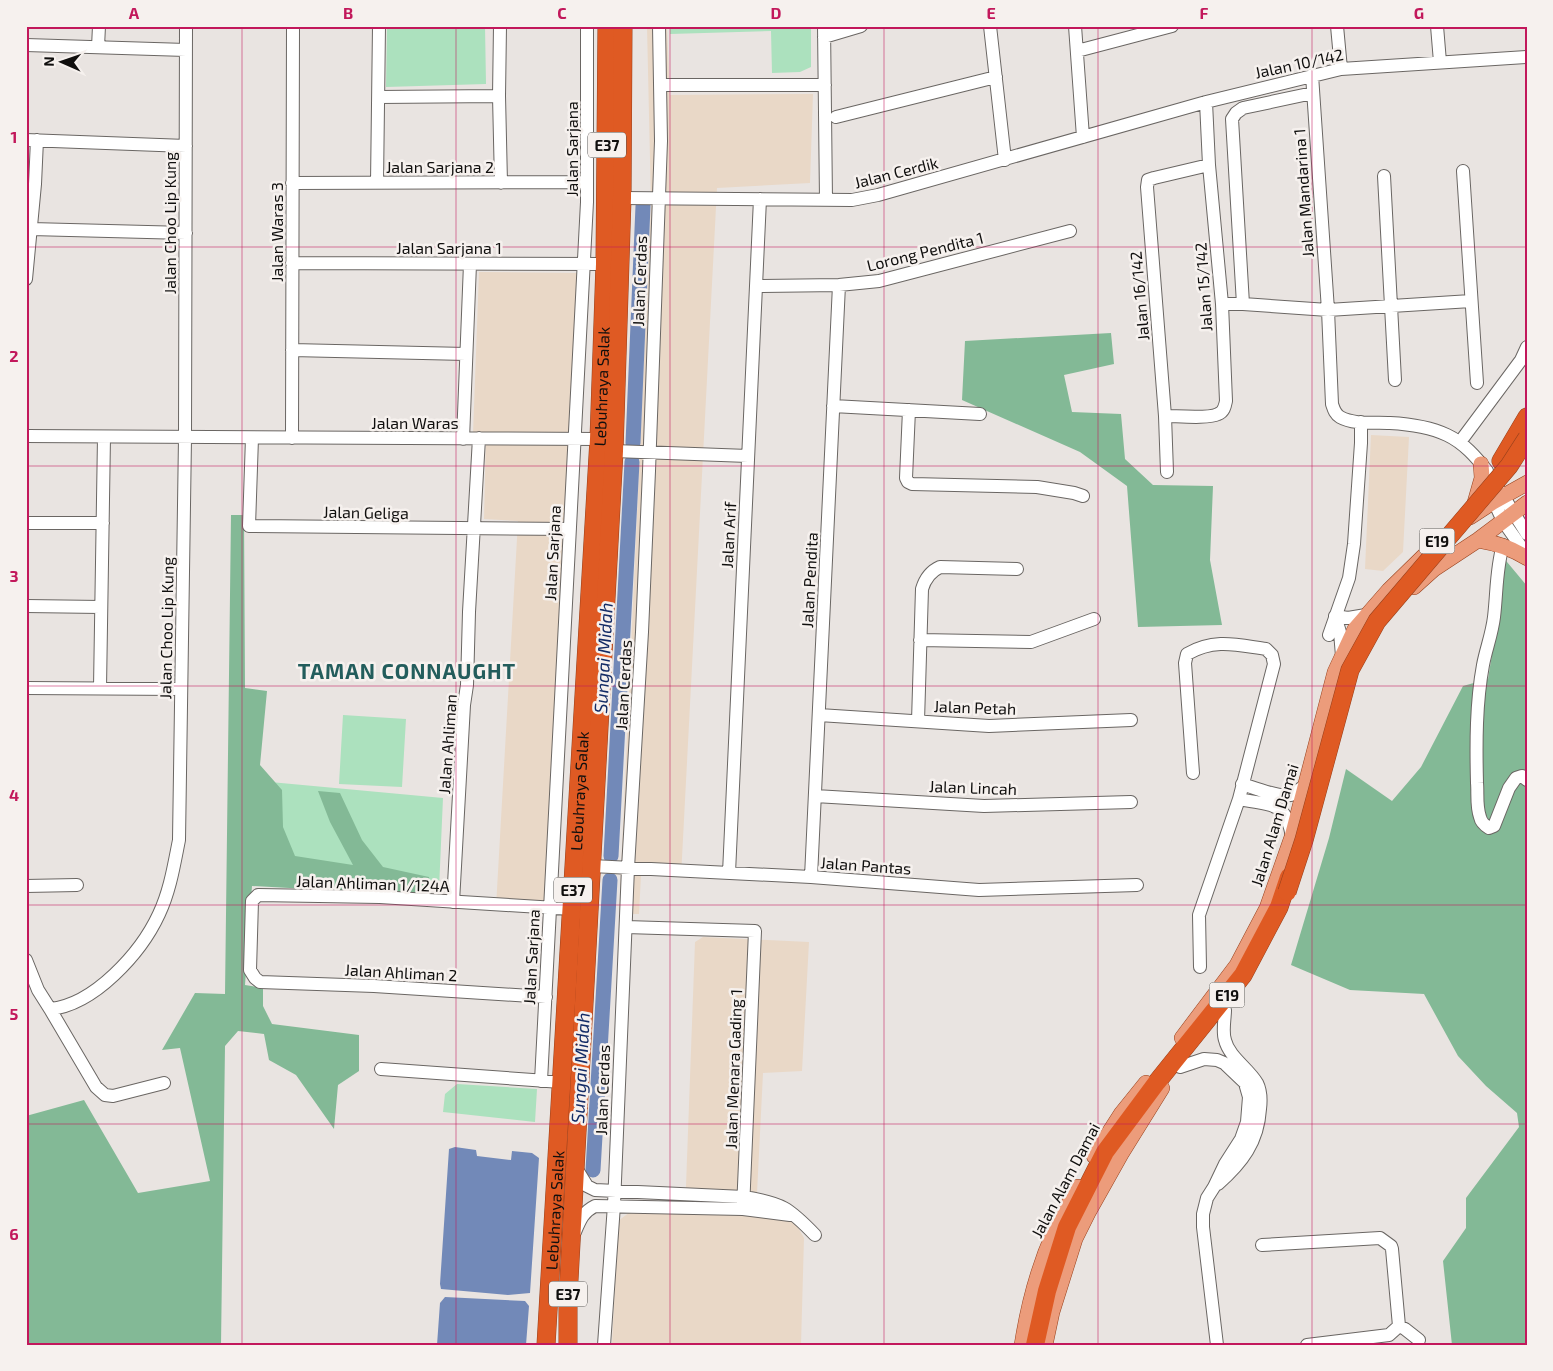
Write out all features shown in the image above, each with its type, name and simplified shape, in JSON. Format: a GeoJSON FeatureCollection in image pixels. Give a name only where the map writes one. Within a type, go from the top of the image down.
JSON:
{"type":"FeatureCollection","features":[{"type":"Feature","properties":{"kind":"highway","name":"Lebuhraya Salak"},"geometry":{"type":"LineString","coordinates":[[546,1345],[599,439],[605,264],[608,26]]}},
{"type":"Feature","properties":{"kind":"highway","name":"Lebuhraya Salak"},"geometry":{"type":"LineString","coordinates":[[568,1345],[571,1243],[614,451],[622,198],[623,26]]}},
{"type":"Feature","properties":{"kind":"highway","name":"E19"},"geometry":{"type":"LineString","coordinates":[[1036,1345],[1047,1291],[1067,1227],[1105,1152],[1157,1082],[1243,975],[1279,907],[1301,840],[1347,669],[1373,621],[1501,461],[1527,417]]}},
{"type":"Feature","properties":{"kind":"highway","name":"E19"},"geometry":{"type":"LineString","coordinates":[[1036,1345],[1050,1291],[1071,1228],[1108,1154],[1159,1085],[1246,976],[1281,908],[1304,840],[1350,670],[1377,621],[1509,466],[1527,438]]}},
{"type":"Feature","properties":{"kind":"highway"},"geometry":{"type":"LineString","coordinates":[[1501,461],[1527,443]]}},
{"type":"Feature","properties":{"kind":"main road"},"geometry":{"type":"LineString","coordinates":[[1470,517],[1482,478],[1481,464]]}},
{"type":"Feature","properties":{"kind":"main road"},"geometry":{"type":"LineString","coordinates":[[1492,477],[1527,483]]}},
{"type":"Feature","properties":{"kind":"main road","name":"Jalan Alam Damai"},"geometry":{"type":"LineString","coordinates":[[1022,1345],[1027,1314],[1054,1232],[1100,1145],[1121,1114],[1237,965],[1266,908],[1292,837],[1335,672],[1355,629],[1423,554],[1470,517],[1527,483]]}},
{"type":"Feature","properties":{"kind":"main road","name":"Jalan Alam Damai"},"geometry":{"type":"LineString","coordinates":[[1045,1345],[1052,1312],[1075,1239],[1089,1211],[1154,1100],[1245,984],[1285,911],[1300,872],[1331,740],[1346,690],[1369,641],[1392,610],[1434,569],[1478,540],[1527,503]]}},
{"type":"Feature","properties":{"kind":"main road"},"geometry":{"type":"LineString","coordinates":[[1478,540],[1514,549],[1527,557]]}},
{"type":"Feature","properties":{"kind":"street"},"geometry":{"type":"LineString","coordinates":[[98,47],[99,26]]}},
{"type":"Feature","properties":{"kind":"street","name":"Jalan Choo Lip Kung"},"geometry":{"type":"LineString","coordinates":[[50,1010],[73,1004],[110,980],[139,947],[159,914],[172,876],[178,840],[185,438],[186,26]]}},
{"type":"Feature","properties":{"kind":"street","name":"Jalan Waras 3"},"geometry":{"type":"LineString","coordinates":[[292,438],[293,26]]}},
{"type":"Feature","properties":{"kind":"street"},"geometry":{"type":"LineString","coordinates":[[377,182],[380,26]]}},
{"type":"Feature","properties":{"kind":"street"},"geometry":{"type":"LineString","coordinates":[[500,26],[501,182]]}},
{"type":"Feature","properties":{"kind":"street","name":"Jalan Sarjana"},"geometry":{"type":"LineString","coordinates":[[541,1080],[587,182],[587,26]]}},
{"type":"Feature","properties":{"kind":"street","name":"Jalan Cerdas"},"geometry":{"type":"LineString","coordinates":[[604,1345],[614,1206],[628,868],[642,632],[650,452],[659,198],[661,85],[659,26]]}},
{"type":"Feature","properties":{"kind":"street"},"geometry":{"type":"LineString","coordinates":[[826,200],[824,31],[862,26]]}},
{"type":"Feature","properties":{"kind":"street"},"geometry":{"type":"LineString","coordinates":[[990,26],[1005,160]]}},
{"type":"Feature","properties":{"kind":"street"},"geometry":{"type":"LineString","coordinates":[[1074,26],[1083,137]]}},
{"type":"Feature","properties":{"kind":"street"},"geometry":{"type":"LineString","coordinates":[[1337,26],[1341,68]]}},
{"type":"Feature","properties":{"kind":"street"},"geometry":{"type":"LineString","coordinates":[[1437,26],[1440,62]]}},
{"type":"Feature","properties":{"kind":"street"},"geometry":{"type":"LineString","coordinates":[[1077,51],[1168,27]]}},
{"type":"Feature","properties":{"kind":"street"},"geometry":{"type":"LineString","coordinates":[[26,44],[186,50]]}},
{"type":"Feature","properties":{"kind":"street","name":"Jalan 10/142"},"geometry":{"type":"LineString","coordinates":[[1083,137],[1206,102],[1341,68],[1527,57]]}},
{"type":"Feature","properties":{"kind":"street","name":"Jalan Mandarina 1"},"geometry":{"type":"LineString","coordinates":[[1312,75],[1328,310],[1332,404],[1335,413],[1342,418],[1361,422],[1391,423],[1429,429],[1460,442],[1492,477],[1498,499]]}},
{"type":"Feature","properties":{"kind":"street"},"geometry":{"type":"LineString","coordinates":[[836,117],[996,77]]}},
{"type":"Feature","properties":{"kind":"street"},"geometry":{"type":"LineString","coordinates":[[661,85],[825,85]]}},
{"type":"Feature","properties":{"kind":"street"},"geometry":{"type":"LineString","coordinates":[[1243,304],[1232,119],[1236,112],[1243,108],[1313,93]]}},
{"type":"Feature","properties":{"kind":"street"},"geometry":{"type":"LineString","coordinates":[[378,97],[499,96]]}},
{"type":"Feature","properties":{"kind":"street","name":"Jalan 15/142"},"geometry":{"type":"LineString","coordinates":[[1165,416],[1212,416],[1220,414],[1224,410],[1226,401],[1222,304],[1209,165],[1206,102]]}},
{"type":"Feature","properties":{"kind":"street","name":"Jalan Cerdik"},"geometry":{"type":"LineString","coordinates":[[622,198],[852,200],[878,195],[1083,137]]}},
{"type":"Feature","properties":{"kind":"street"},"geometry":{"type":"LineString","coordinates":[[26,279],[31,230],[31,140],[186,146]]}},
{"type":"Feature","properties":{"kind":"street","name":"Jalan 16/142"},"geometry":{"type":"LineString","coordinates":[[1166,472],[1165,416],[1147,187],[1148,180],[1209,165]]}},
{"type":"Feature","properties":{"kind":"street"},"geometry":{"type":"LineString","coordinates":[[1464,171],[1477,383]]}},
{"type":"Feature","properties":{"kind":"street"},"geometry":{"type":"LineString","coordinates":[[1384,176],[1395,380]]}},
{"type":"Feature","properties":{"kind":"street","name":"Jalan Sarjana 2"},"geometry":{"type":"LineString","coordinates":[[292,183],[587,182]]}},
{"type":"Feature","properties":{"kind":"street","name":"Jalan Arif"},"geometry":{"type":"LineString","coordinates":[[729,873],[760,199]]}},
{"type":"Feature","properties":{"kind":"street"},"geometry":{"type":"LineString","coordinates":[[31,230],[186,233]]}},
{"type":"Feature","properties":{"kind":"street","name":"Lorong Pendita 1"},"geometry":{"type":"LineString","coordinates":[[756,286],[839,285],[879,281],[1070,232]]}},
{"type":"Feature","properties":{"kind":"street","name":"Jalan Sarjana 1"},"geometry":{"type":"LineString","coordinates":[[292,264],[605,264]]}},
{"type":"Feature","properties":{"kind":"street"},"geometry":{"type":"LineString","coordinates":[[463,438],[470,264]]}},
{"type":"Feature","properties":{"kind":"street","name":"Jalan Pendita"},"geometry":{"type":"LineString","coordinates":[[811,877],[839,285]]}},
{"type":"Feature","properties":{"kind":"street"},"geometry":{"type":"LineString","coordinates":[[1222,304],[1328,310],[1471,301]]}},
{"type":"Feature","properties":{"kind":"street"},"geometry":{"type":"LineString","coordinates":[[1460,442],[1521,360],[1527,347]]}},
{"type":"Feature","properties":{"kind":"street"},"geometry":{"type":"LineString","coordinates":[[292,350],[466,354]]}},
{"type":"Feature","properties":{"kind":"street"},"geometry":{"type":"LineString","coordinates":[[834,406],[980,414]]}},
{"type":"Feature","properties":{"kind":"street"},"geometry":{"type":"LineString","coordinates":[[909,410],[906,478],[912,484],[1037,487],[1057,489],[1083,496]]}},
{"type":"Feature","properties":{"kind":"street"},"geometry":{"type":"LineString","coordinates":[[1329,635],[1349,578],[1361,443],[1361,422]]}},
{"type":"Feature","properties":{"kind":"street","name":"Jalan Waras"},"geometry":{"type":"LineString","coordinates":[[26,436],[599,439]]}},
{"type":"Feature","properties":{"kind":"street"},"geometry":{"type":"LineString","coordinates":[[100,688],[104,437]]}},
{"type":"Feature","properties":{"kind":"street","name":"Jalan Geliga"},"geometry":{"type":"LineString","coordinates":[[252,438],[249,526],[570,529]]}},
{"type":"Feature","properties":{"kind":"street","name":"Jalan Ahliman"},"geometry":{"type":"LineString","coordinates":[[453,902],[464,706],[467,685],[479,438]]}},
{"type":"Feature","properties":{"kind":"street"},"geometry":{"type":"LineString","coordinates":[[614,451],[748,456]]}},
{"type":"Feature","properties":{"kind":"street","name":"Jalan Mandarina 1"},"geometry":{"type":"LineString","coordinates":[[1481,464],[1498,499]]}},
{"type":"Feature","properties":{"kind":"street"},"geometry":{"type":"LineString","coordinates":[[1498,499],[1527,557]]}},
{"type":"Feature","properties":{"kind":"street"},"geometry":{"type":"LineString","coordinates":[[1508,518],[1527,534]]}},
{"type":"Feature","properties":{"kind":"street"},"geometry":{"type":"LineString","coordinates":[[26,523],[103,523]]}},
{"type":"Feature","properties":{"kind":"street"},"geometry":{"type":"LineString","coordinates":[[1502,545],[1497,566],[1494,616],[1483,663],[1478,704],[1476,757],[1479,816],[1483,824],[1488,828],[1494,826],[1516,778],[1522,776],[1527,780]]}},
{"type":"Feature","properties":{"kind":"street"},"geometry":{"type":"LineString","coordinates":[[918,721],[922,589],[927,579],[934,570],[940,567],[1017,569]]}},
{"type":"Feature","properties":{"kind":"street"},"geometry":{"type":"LineString","coordinates":[[26,606],[101,607]]}},
{"type":"Feature","properties":{"kind":"street"},"geometry":{"type":"LineString","coordinates":[[1335,616],[1348,618],[1366,615]]}},
{"type":"Feature","properties":{"kind":"street"},"geometry":{"type":"LineString","coordinates":[[1335,616],[1340,632],[1342,656]]}},
{"type":"Feature","properties":{"kind":"street"},"geometry":{"type":"LineString","coordinates":[[920,640],[1031,642],[1094,619]]}},
{"type":"Feature","properties":{"kind":"street"},"geometry":{"type":"LineString","coordinates":[[1193,773],[1185,663],[1187,654],[1195,649],[1217,643],[1266,649],[1272,655],[1274,664],[1239,799],[1199,915],[1200,967]]}},
{"type":"Feature","properties":{"kind":"street"},"geometry":{"type":"LineString","coordinates":[[26,688],[181,689]]}},
{"type":"Feature","properties":{"kind":"street","name":"Jalan Petah"},"geometry":{"type":"LineString","coordinates":[[818,715],[992,726],[1131,720]]}},
{"type":"Feature","properties":{"kind":"street"},"geometry":{"type":"LineString","coordinates":[[1242,784],[1282,796],[1296,792],[1304,786]]}},
{"type":"Feature","properties":{"kind":"street","name":"Jalan Lincah"},"geometry":{"type":"LineString","coordinates":[[815,796],[984,806],[1131,802]]}},
{"type":"Feature","properties":{"kind":"street"},"geometry":{"type":"LineString","coordinates":[[1239,799],[1280,808],[1286,814],[1290,823],[1292,837]]}},
{"type":"Feature","properties":{"kind":"street","name":"Jalan Pantas"},"geometry":{"type":"LineString","coordinates":[[592,866],[811,877],[979,890],[1137,885]]}},
{"type":"Feature","properties":{"kind":"street"},"geometry":{"type":"LineString","coordinates":[[26,886],[77,885]]}},
{"type":"Feature","properties":{"kind":"street","name":"Jalan Ahliman 1/124A"},"geometry":{"type":"LineString","coordinates":[[255,978],[250,970],[252,901],[258,895],[380,897],[572,909]]}},
{"type":"Feature","properties":{"kind":"street","name":"Jalan Menara Gading 1"},"geometry":{"type":"LineString","coordinates":[[626,927],[755,931],[744,1203]]}},
{"type":"Feature","properties":{"kind":"street"},"geometry":{"type":"LineString","coordinates":[[26,960],[38,990],[96,1087],[105,1095],[113,1096],[164,1083]]}},
{"type":"Feature","properties":{"kind":"street","name":"Jalan Ahliman 2"},"geometry":{"type":"LineString","coordinates":[[255,978],[260,982],[374,986],[546,997]]}},
{"type":"Feature","properties":{"kind":"street"},"geometry":{"type":"LineString","coordinates":[[1217,1345],[1203,1214],[1207,1198],[1224,1164],[1250,1133],[1254,1115],[1261,1100],[1258,1085],[1229,1050],[1225,1040],[1225,1010]]}},
{"type":"Feature","properties":{"kind":"street"},"geometry":{"type":"LineString","coordinates":[[1180,1067],[1204,1059],[1217,1060],[1224,1063],[1245,1083],[1254,1115]]}},
{"type":"Feature","properties":{"kind":"street"},"geometry":{"type":"LineString","coordinates":[[381,1069],[562,1082]]}},
{"type":"Feature","properties":{"kind":"street"},"geometry":{"type":"LineString","coordinates":[[576,1168],[587,1186],[595,1190],[744,1203],[798,1216],[815,1235]]}},
{"type":"Feature","properties":{"kind":"street"},"geometry":{"type":"LineString","coordinates":[[571,1243],[581,1218],[586,1211],[595,1206],[744,1203]]}},
{"type":"Feature","properties":{"kind":"street"},"geometry":{"type":"LineString","coordinates":[[1262,1246],[1380,1238],[1392,1249],[1398,1326],[1389,1335],[1308,1345]]}},
{"type":"Feature","properties":{"kind":"street"},"geometry":{"type":"LineString","coordinates":[[1398,1326],[1419,1340]]}},
{"type":"Feature","properties":{"kind":"shaded area"},"geometry":{"type":"Polygon","coordinates":[[[647,26],[667,26],[670,95],[813,94],[810,183],[717,188],[681,877],[641,875],[639,914],[619,914],[651,204],[647,26]]]}},
{"type":"Feature","properties":{"kind":"shaded area"},"geometry":{"type":"Polygon","coordinates":[[[479,272],[580,273],[552,912],[496,907],[518,521],[484,519],[486,435],[473,434],[479,272]]]}},
{"type":"Feature","properties":{"kind":"shaded area"},"geometry":{"type":"Polygon","coordinates":[[[1371,435],[1409,437],[1403,552],[1383,571],[1365,569],[1371,435]]]}},
{"type":"Feature","properties":{"kind":"shaded area"},"geometry":{"type":"Polygon","coordinates":[[[703,937],[809,942],[802,1071],[763,1073],[756,1213],[795,1222],[804,1238],[801,1345],[612,1345],[618,1221],[630,1212],[685,1213],[695,942],[703,937]]]}},
{"type":"Feature","properties":{"kind":"green space"},"geometry":{"type":"Polygon","coordinates":[[[387,26],[485,26],[486,84],[386,87],[387,26]]]}},
{"type":"Feature","properties":{"kind":"green space"},"geometry":{"type":"Polygon","coordinates":[[[670,26],[811,26],[811,67],[800,72],[772,73],[771,31],[670,34],[670,26]]]}},
{"type":"Feature","properties":{"kind":"green space"},"geometry":{"type":"Polygon","coordinates":[[[1111,333],[1114,364],[1064,375],[1072,412],[1121,414],[1125,459],[1153,485],[1213,486],[1210,560],[1222,625],[1138,627],[1127,486],[1080,452],[962,400],[965,341],[1111,333]]]}},
{"type":"Feature","properties":{"kind":"green space"},"geometry":{"type":"Polygon","coordinates":[[[231,515],[244,515],[245,688],[267,691],[260,765],[282,790],[283,827],[295,856],[353,865],[330,822],[318,791],[340,793],[362,840],[383,867],[429,877],[431,896],[252,886],[245,985],[263,988],[263,1006],[272,1024],[359,1035],[359,1071],[338,1085],[334,1129],[296,1075],[269,1060],[264,1034],[238,1031],[225,1046],[221,1345],[26,1345],[26,1116],[84,1100],[138,1193],[210,1181],[180,1048],[162,1050],[195,993],[225,994],[231,515]]]}},
{"type":"Feature","properties":{"kind":"green space"},"geometry":{"type":"Polygon","coordinates":[[[1502,556],[1527,586],[1527,1345],[1452,1345],[1443,1261],[1466,1228],[1466,1198],[1519,1127],[1517,1113],[1486,1086],[1458,1056],[1424,994],[1350,990],[1291,965],[1329,838],[1346,769],[1392,801],[1421,767],[1463,686],[1488,679],[1498,618],[1502,556]]]}},
{"type":"Feature","properties":{"kind":"green space"},"geometry":{"type":"Polygon","coordinates":[[[343,715],[406,719],[402,787],[339,784],[343,715]]]}},
{"type":"Feature","properties":{"kind":"green space"},"geometry":{"type":"Polygon","coordinates":[[[249,780],[443,798],[439,889],[257,878],[249,780]]]}},
{"type":"Feature","properties":{"kind":"green space"},"geometry":{"type":"Polygon","coordinates":[[[457,1084],[537,1089],[535,1122],[443,1112],[445,1094],[457,1084]]]}},
{"type":"Feature","properties":{"kind":"water"},"geometry":{"type":"Polygon","coordinates":[[[455,1147],[476,1150],[477,1156],[511,1160],[512,1151],[532,1153],[539,1158],[530,1293],[508,1295],[441,1289],[449,1149],[455,1147]]]}},
{"type":"Feature","properties":{"kind":"water"},"geometry":{"type":"Polygon","coordinates":[[[445,1297],[525,1301],[529,1306],[526,1345],[437,1345],[440,1303],[445,1297]]]}},
{"type":"Feature","properties":{"kind":"waterway","name":"Sungai Midah"},"geometry":{"type":"LineString","coordinates":[[633,443],[643,206]]}},
{"type":"Feature","properties":{"kind":"waterway","name":"Sungai Midah"},"geometry":{"type":"LineString","coordinates":[[611,856],[632,462]]}},
{"type":"Feature","properties":{"kind":"waterway","name":"Sungai Midah"},"geometry":{"type":"LineString","coordinates":[[593,1170],[610,880]]}},
{"type":"Feature","properties":{"kind":"district","name":"TAMAN CONNAUGHT"},"geometry":{"type":"Point","coordinates":[407,670]}}]}
